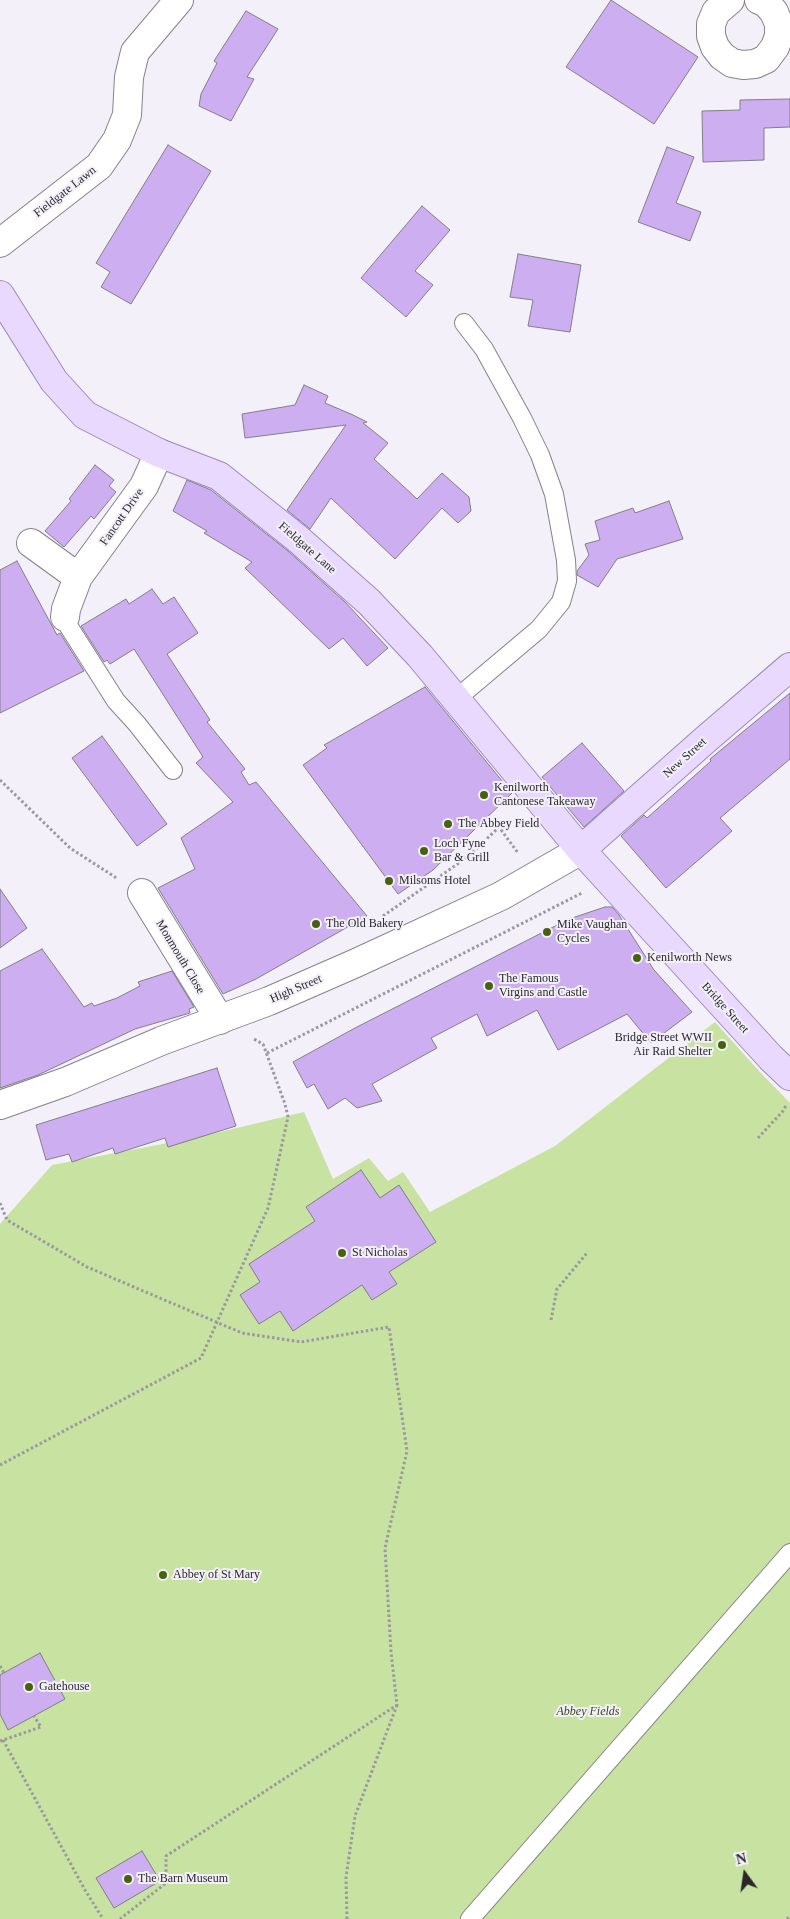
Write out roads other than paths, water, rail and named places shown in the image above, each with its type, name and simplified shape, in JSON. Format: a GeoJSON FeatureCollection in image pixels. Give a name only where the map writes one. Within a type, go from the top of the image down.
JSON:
{"type":"FeatureCollection","features":[{"type":"Feature","properties":{"kind":"main road","name":"Fieldgate Lane"},"geometry":{"type":"LineString","coordinates":[[0,295],[54,382],[85,415],[158,453],[219,476],[298,539],[369,602],[420,656],[581,850]]}},
{"type":"Feature","properties":{"kind":"main road","name":"New Street"},"geometry":{"type":"LineString","coordinates":[[581,850],[790,667]]}},
{"type":"Feature","properties":{"kind":"main road","name":"Bridge Street"},"geometry":{"type":"LineString","coordinates":[[581,850],[771,1058],[790,1076]]}},
{"type":"Feature","properties":{"kind":"street","name":"Fieldgate Lawn"},"geometry":{"type":"LineString","coordinates":[[0,244],[99,166],[117,140],[127,115],[129,77],[135,52],[179,0]]}},
{"type":"Feature","properties":{"kind":"street"},"geometry":{"type":"LineString","coordinates":[[725,1],[716,12],[711,24],[711,36],[714,47],[732,63],[743,65],[755,64],[766,59],[775,47],[779,36],[779,24],[774,12],[766,3],[759,0]]}},
{"type":"Feature","properties":{"kind":"street","name":"Fancott Drive"},"geometry":{"type":"LineString","coordinates":[[65,617],[66,609],[78,577],[144,486],[158,453]]}},
{"type":"Feature","properties":{"kind":"street"},"geometry":{"type":"LineString","coordinates":[[31,543],[78,577]]}},
{"type":"Feature","properties":{"kind":"street","name":"High Street"},"geometry":{"type":"LineString","coordinates":[[0,1104],[66,1082],[161,1041],[220,1020],[356,963],[501,896],[581,850]]}},
{"type":"Feature","properties":{"kind":"street","name":"Monmouth Close"},"geometry":{"type":"LineString","coordinates":[[142,893],[220,1020]]}},
{"type":"Feature","properties":{"kind":"lane"},"geometry":{"type":"LineString","coordinates":[[456,699],[539,629],[561,602],[567,581],[566,560],[554,494],[540,455],[484,349],[464,323]]}},
{"type":"Feature","properties":{"kind":"lane"},"geometry":{"type":"LineString","coordinates":[[65,617],[69,627],[116,701],[173,770]]}},
{"type":"Feature","properties":{"kind":"lane"},"geometry":{"type":"LineString","coordinates":[[470,1919],[790,1553]]}},
{"type":"Feature","properties":{"kind":"place","name":"Kenilworth Cantonese Takeaway"},"geometry":{"type":"Point","coordinates":[484,795]}},
{"type":"Feature","properties":{"kind":"place","name":"The Abbey Field"},"geometry":{"type":"Point","coordinates":[448,824]}},
{"type":"Feature","properties":{"kind":"place","name":"Loch Fyne Bar & Grill"},"geometry":{"type":"Point","coordinates":[424,851]}},
{"type":"Feature","properties":{"kind":"place","name":"Milsoms Hotel"},"geometry":{"type":"Point","coordinates":[389,881]}},
{"type":"Feature","properties":{"kind":"place","name":"The Old Bakery"},"geometry":{"type":"Point","coordinates":[316,924]}},
{"type":"Feature","properties":{"kind":"place","name":"Mike Vaughan Cycles"},"geometry":{"type":"Point","coordinates":[547,932]}},
{"type":"Feature","properties":{"kind":"place","name":"Kenilworth News"},"geometry":{"type":"Point","coordinates":[637,958]}},
{"type":"Feature","properties":{"kind":"place","name":"The Famous Virgins and Castle"},"geometry":{"type":"Point","coordinates":[489,986]}},
{"type":"Feature","properties":{"kind":"place","name":"Bridge Street WWII Air Raid Shelter"},"geometry":{"type":"Point","coordinates":[722,1045]}},
{"type":"Feature","properties":{"kind":"place","name":"St Nicholas"},"geometry":{"type":"Point","coordinates":[342,1253]}},
{"type":"Feature","properties":{"kind":"place","name":"Abbey of St Mary"},"geometry":{"type":"Point","coordinates":[163,1575]}},
{"type":"Feature","properties":{"kind":"place","name":"Gatehouse"},"geometry":{"type":"Point","coordinates":[29,1687]}},
{"type":"Feature","properties":{"kind":"place","name":"The Barn Museum"},"geometry":{"type":"Point","coordinates":[128,1879]}},
{"type":"Feature","properties":{"kind":"park label","name":"Abbey Fields"},"geometry":{"type":"Point","coordinates":[588,1712]}}]}
